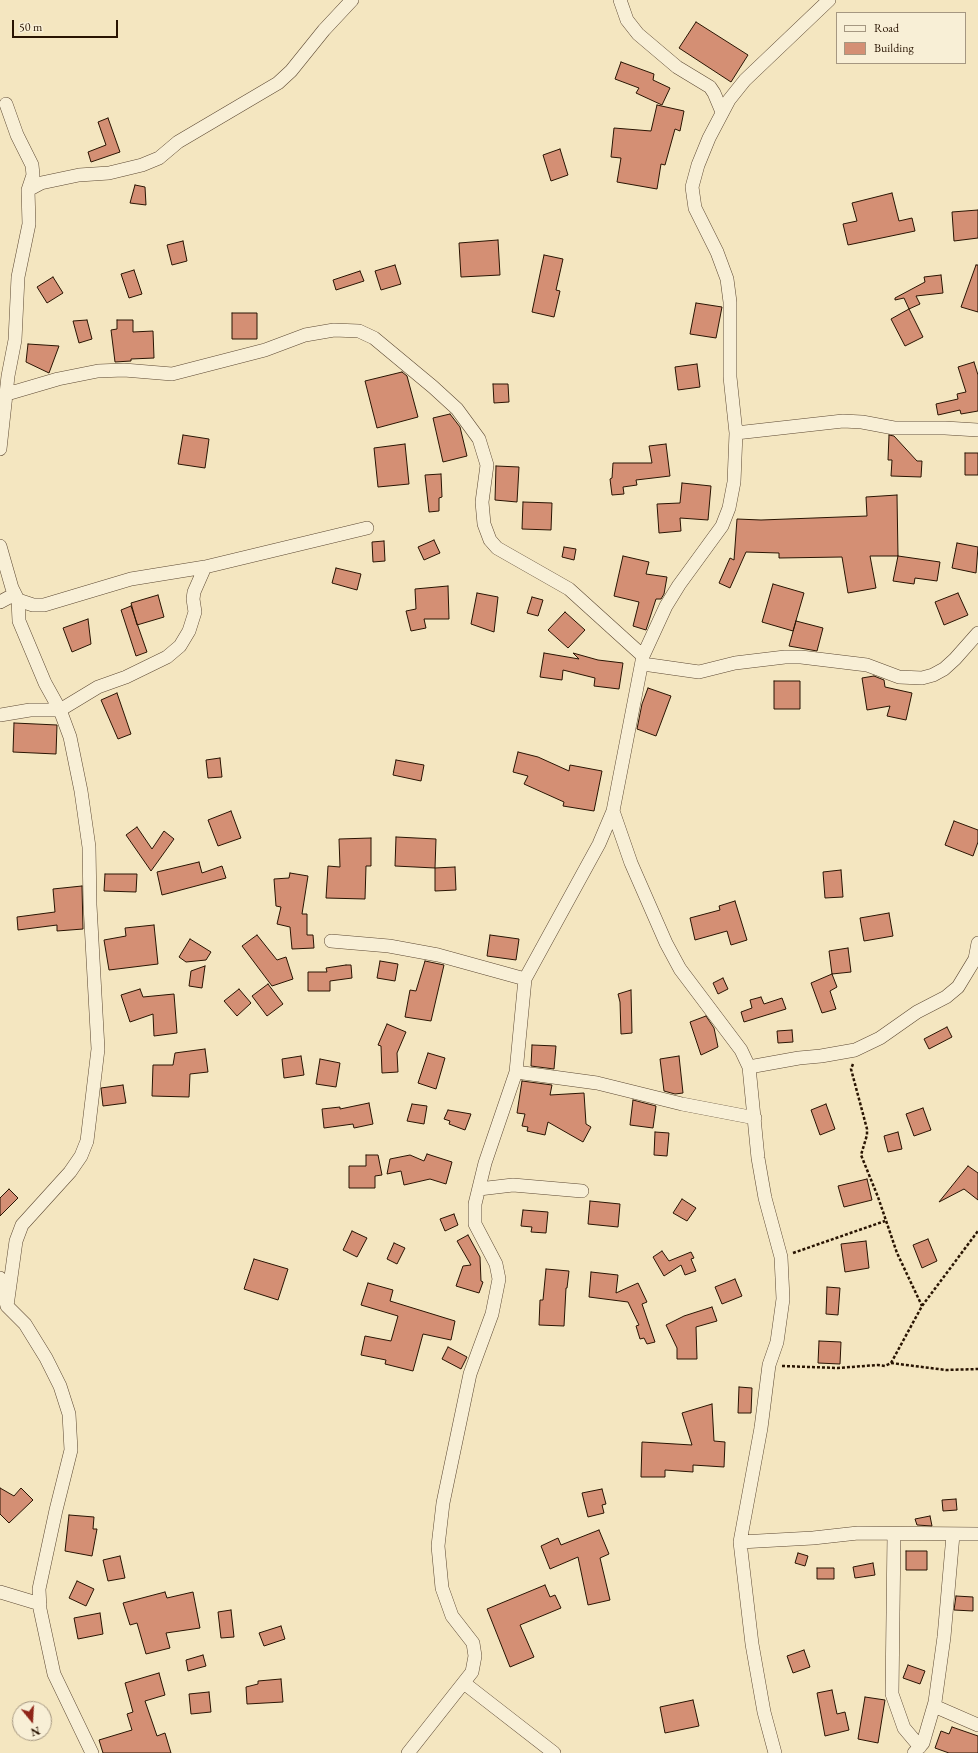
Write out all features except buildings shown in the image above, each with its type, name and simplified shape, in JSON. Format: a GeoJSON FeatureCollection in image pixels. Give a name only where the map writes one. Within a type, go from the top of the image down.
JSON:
{"type":"FeatureCollection","features":[{"type":"Feature","properties":{"kind":"street"},"geometry":{"type":"LineString","coordinates":[[28,190],[41,183],[79,175],[109,173],[142,165],[159,158],[178,142],[278,83],[299,62],[324,30],[352,0]]}},
{"type":"Feature","properties":{"kind":"street"},"geometry":{"type":"LineString","coordinates":[[620,0],[627,20],[638,34],[677,67],[710,87],[722,112]]}},
{"type":"Feature","properties":{"kind":"street"},"geometry":{"type":"LineString","coordinates":[[408,1753],[472,1672],[475,1656],[473,1643],[452,1616],[442,1588],[438,1546],[443,1503],[470,1374],[492,1314],[499,1279],[496,1264],[475,1224],[475,1204],[485,1163],[516,1072],[526,979],[595,850],[613,811],[624,747],[643,660],[666,606],[679,585],[722,526],[729,508],[734,482],[736,433],[730,377],[730,302],[727,279],[717,252],[695,208],[692,187],[698,165],[722,112],[745,80],[829,0]]}},
{"type":"Feature","properties":{"kind":"street"},"geometry":{"type":"LineString","coordinates":[[0,449],[3,395],[15,340],[18,277],[29,224],[28,190],[33,175],[32,165],[17,135],[6,104]]}},
{"type":"Feature","properties":{"kind":"street"},"geometry":{"type":"LineString","coordinates":[[3,395],[58,379],[98,371],[124,370],[172,374],[265,350],[305,335],[334,330],[359,331],[374,338],[433,387],[456,409],[479,439],[487,465],[482,502],[484,524],[490,540],[497,548],[569,589],[643,660],[699,672],[735,663],[785,657],[801,657],[867,665],[900,677],[922,678],[933,675],[944,669],[978,633]]}},
{"type":"Feature","properties":{"kind":"street"},"geometry":{"type":"LineString","coordinates":[[736,433],[843,421],[862,422],[894,428],[945,428],[978,430]]}},
{"type":"Feature","properties":{"kind":"street"},"geometry":{"type":"LineString","coordinates":[[0,602],[16,597],[33,605],[44,604],[131,579],[205,567],[367,528]]}},
{"type":"Feature","properties":{"kind":"street"},"geometry":{"type":"LineString","coordinates":[[0,546],[16,597],[18,615],[23,630],[50,694],[60,710],[70,737],[81,791],[89,847],[90,905],[98,1049],[87,1140],[81,1156],[70,1172],[22,1225],[16,1241],[7,1306]]}},
{"type":"Feature","properties":{"kind":"street"},"geometry":{"type":"LineString","coordinates":[[0,715],[30,710],[60,710],[98,687],[126,677],[167,657],[180,646],[193,620],[194,592],[205,567]]}},
{"type":"Feature","properties":{"kind":"street"},"geometry":{"type":"LineString","coordinates":[[613,811],[631,864],[666,944],[680,968],[741,1050],[749,1068],[758,1158],[765,1198],[781,1257],[783,1299],[777,1342],[769,1365],[761,1428],[740,1542],[752,1644],[764,1712],[775,1753]]}},
{"type":"Feature","properties":{"kind":"street"},"geometry":{"type":"LineString","coordinates":[[331,941],[389,946],[438,955],[526,979]]}},
{"type":"Feature","properties":{"kind":"street"},"geometry":{"type":"LineString","coordinates":[[749,1068],[799,1058],[855,1050],[880,1038],[917,1012],[946,997],[958,987],[976,961],[978,943]]}},
{"type":"Feature","properties":{"kind":"street"},"geometry":{"type":"LineString","coordinates":[[516,1072],[597,1083],[682,1104],[755,1118]]}},
{"type":"Feature","properties":{"kind":"street"},"geometry":{"type":"LineString","coordinates":[[479,1189],[513,1185],[582,1191]]}},
{"type":"Feature","properties":{"kind":"street"},"geometry":{"type":"LineString","coordinates":[[0,1278],[7,1306],[25,1324],[46,1358],[60,1386],[69,1414],[71,1450],[56,1510],[41,1582],[40,1604],[54,1674],[92,1753]]}},
{"type":"Feature","properties":{"kind":"street"},"geometry":{"type":"LineString","coordinates":[[740,1542],[806,1539],[858,1533],[953,1535],[978,1534]]}},
{"type":"Feature","properties":{"kind":"street"},"geometry":{"type":"LineString","coordinates":[[894,1534],[892,1694],[904,1728],[917,1750],[923,1743],[934,1706],[944,1637],[953,1535]]}},
{"type":"Feature","properties":{"kind":"street"},"geometry":{"type":"LineString","coordinates":[[0,1592],[40,1604]]}},
{"type":"Feature","properties":{"kind":"street"},"geometry":{"type":"LineString","coordinates":[[464,1683],[554,1753]]}},
{"type":"Feature","properties":{"kind":"street"},"geometry":{"type":"LineString","coordinates":[[934,1706],[978,1725]]}},
{"type":"Feature","properties":{"kind":"path"},"geometry":{"type":"LineString","coordinates":[[855,1050],[854,1062],[851,1069],[864,1116],[867,1135],[861,1154],[878,1197],[897,1253],[922,1306]]}},
{"type":"Feature","properties":{"kind":"path"},"geometry":{"type":"LineString","coordinates":[[781,1257],[885,1221]]}},
{"type":"Feature","properties":{"kind":"path"},"geometry":{"type":"LineString","coordinates":[[769,1365],[838,1368],[878,1365],[886,1366],[891,1363],[922,1306],[978,1231]]}},
{"type":"Feature","properties":{"kind":"path"},"geometry":{"type":"LineString","coordinates":[[891,1363],[946,1370],[978,1369]]}}]}
